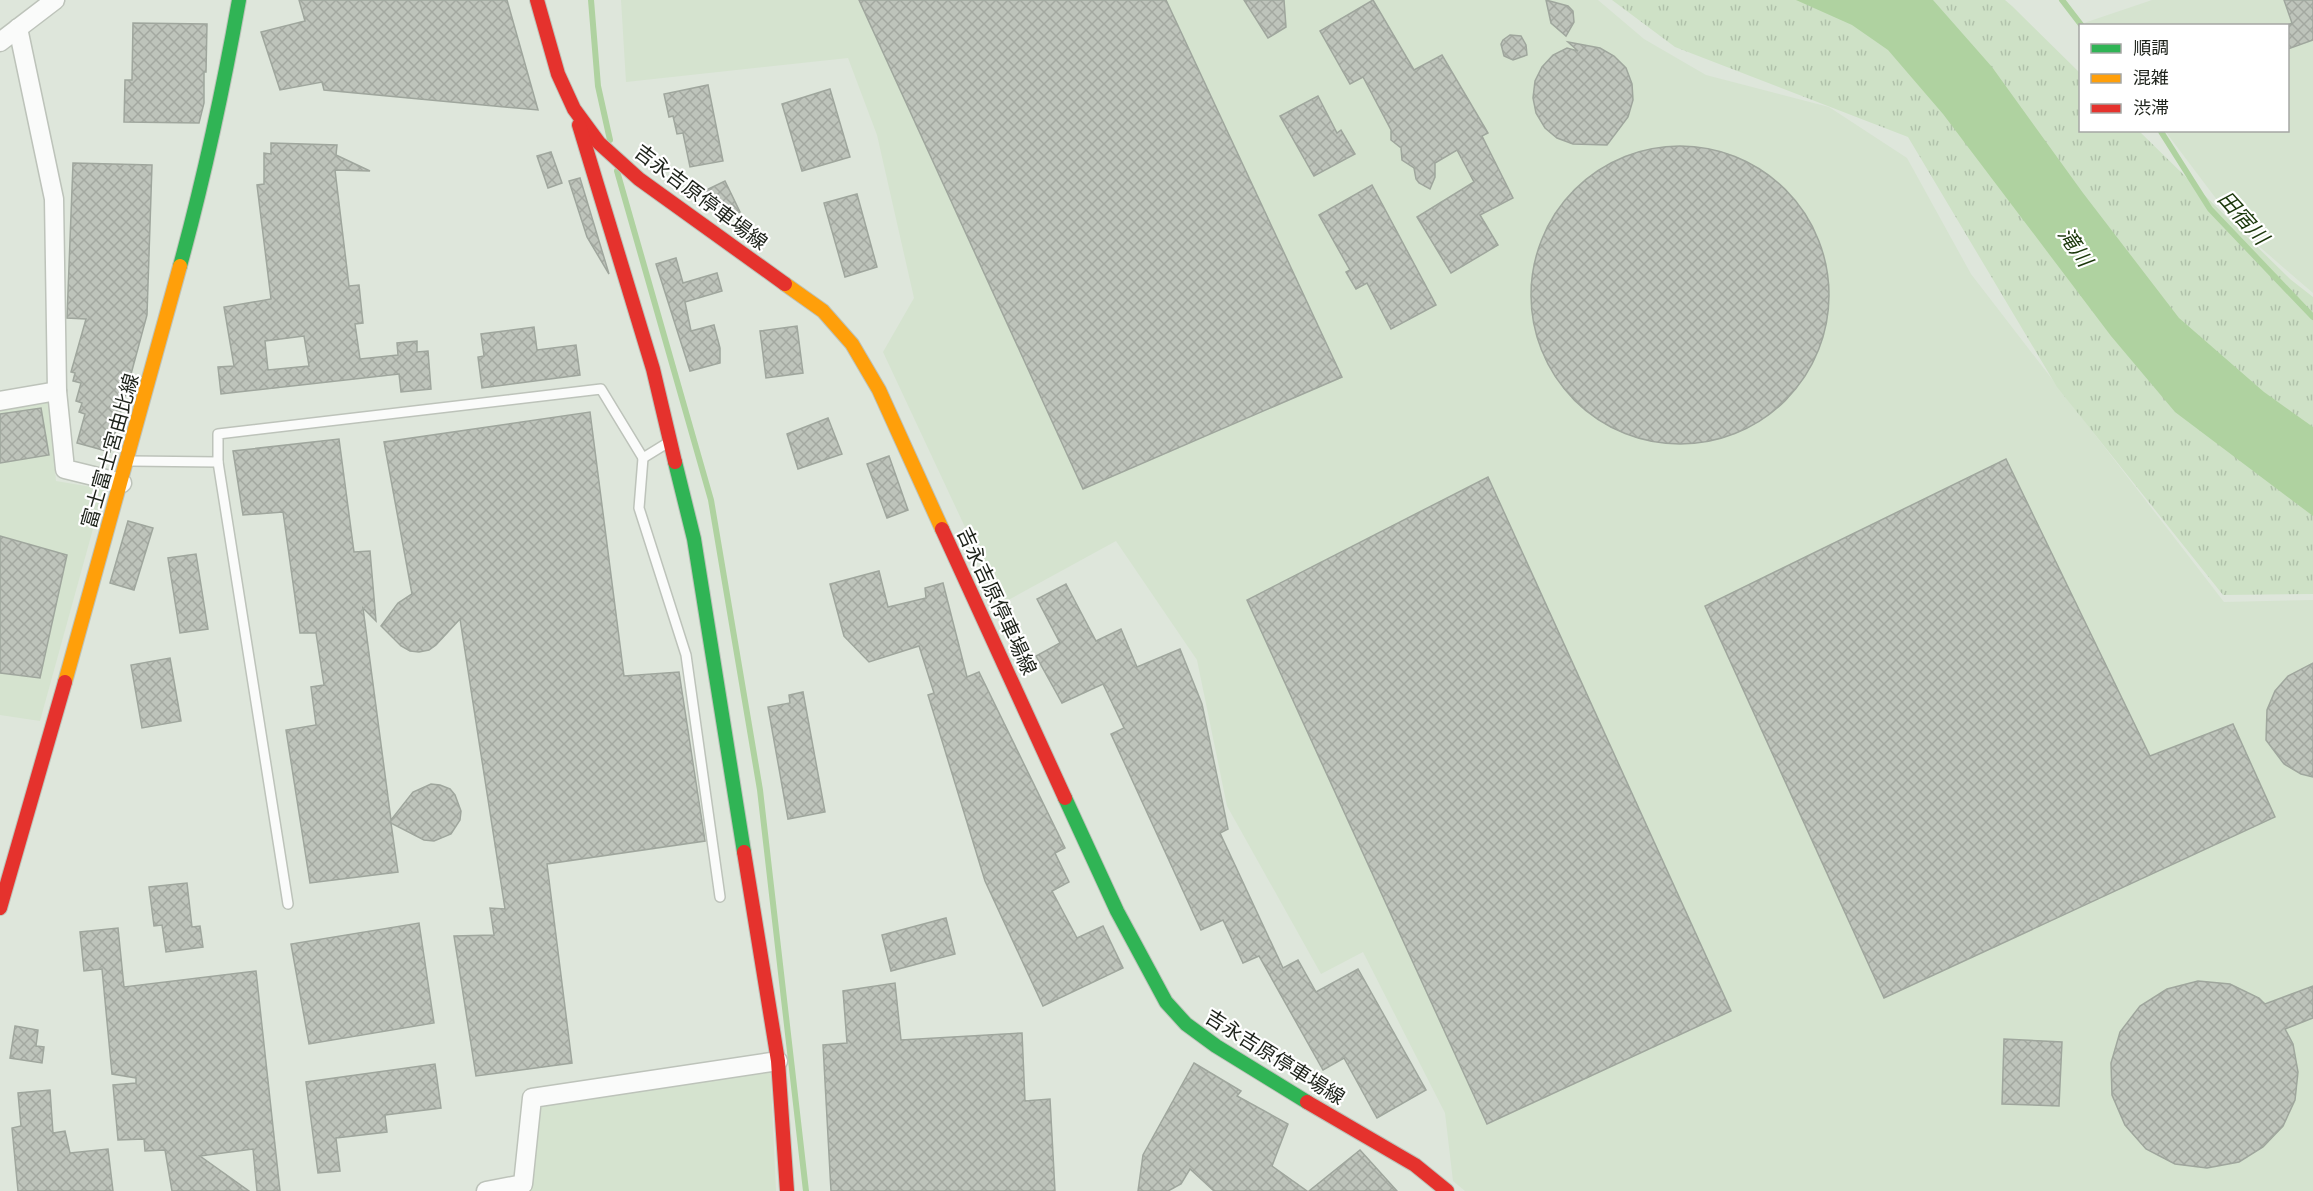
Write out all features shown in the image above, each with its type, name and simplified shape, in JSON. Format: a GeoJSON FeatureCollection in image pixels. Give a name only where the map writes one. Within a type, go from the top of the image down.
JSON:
{"type":"FeatureCollection","features":[{"type":"Feature","properties":{"kind":"main road","name":"富士富士宮由比線"},"geometry":{"type":"LineString","coordinates":[[0,908],[122,483],[203,183],[224,92],[239,0]]}},
{"type":"Feature","properties":{"kind":"main road","name":"吉永吉原停車場線"},"geometry":{"type":"LineString","coordinates":[[537,0],[558,74],[574,109],[599,143],[639,179],[823,311],[852,344],[879,390],[1117,911],[1166,1002],[1186,1024],[1216,1046],[1263,1077],[1415,1165],[1448,1191]]}},
{"type":"Feature","properties":{"kind":"main road"},"geometry":{"type":"LineString","coordinates":[[574,109],[653,369],[694,538],[778,1061],[787,1191]]}},
{"type":"Feature","properties":{"kind":"street"},"geometry":{"type":"LineString","coordinates":[[0,42],[55,0]]}},
{"type":"Feature","properties":{"kind":"street"},"geometry":{"type":"LineString","coordinates":[[18,28],[54,199],[57,391],[65,469],[122,483]]}},
{"type":"Feature","properties":{"kind":"street"},"geometry":{"type":"LineString","coordinates":[[0,400],[57,391]]}},
{"type":"Feature","properties":{"kind":"street"},"geometry":{"type":"LineString","coordinates":[[486,1191],[523,1184],[532,1098],[778,1061]]}},
{"type":"Feature","properties":{"kind":"lane"},"geometry":{"type":"LineString","coordinates":[[288,904],[218,462],[218,434],[601,389],[643,458],[639,508],[686,655],[720,897]]}},
{"type":"Feature","properties":{"kind":"lane"},"geometry":{"type":"LineString","coordinates":[[643,458],[670,441]]}},
{"type":"Feature","properties":{"kind":"lane"},"geometry":{"type":"LineString","coordinates":[[128,461],[218,462]]}},
{"type":"Feature","properties":{"kind":"shaded area"},"geometry":{"type":"Polygon","coordinates":[[[621,0],[1598,0],[1644,39],[1706,75],[1829,107],[1907,158],[1971,274],[2224,602],[2313,600],[2313,1191],[1465,1191],[1453,1181],[1445,1113],[1363,952],[1321,974],[1227,806],[1197,660],[1116,541],[1001,604],[883,352],[914,298],[877,135],[848,58],[626,82],[621,0]]]}},
{"type":"Feature","properties":{"kind":"shaded area"},"geometry":{"type":"Polygon","coordinates":[[[2152,0],[2313,0],[2313,293],[2239,229],[2166,132],[2289,132],[2289,24],[2084,23],[2152,0]]]}},
{"type":"Feature","properties":{"kind":"shaded area"},"geometry":{"type":"Polygon","coordinates":[[[49,399],[56,481],[104,489],[40,721],[0,715],[0,408],[49,399]]]}},
{"type":"Feature","properties":{"kind":"shaded area"},"geometry":{"type":"Polygon","coordinates":[[[770,1062],[776,1191],[521,1191],[532,1098],[770,1062]]]}},
{"type":"Feature","properties":{"kind":"green space"},"geometry":{"type":"Polygon","coordinates":[[[1612,0],[2005,0],[2012,6],[2079,72],[2079,132],[2140,132],[2290,279],[2313,297],[2313,594],[2223,595],[2057,387],[1908,137],[1675,47],[1612,0]]]}},
{"type":"Feature","properties":{"kind":"water","name":"滝川"},"geometry":{"type":"Polygon","coordinates":[[[1796,0],[1933,0],[1992,67],[2083,193],[2179,318],[2264,392],[2313,427],[2313,516],[2175,412],[2111,336],[1943,114],[1888,50],[1852,25],[1796,0]]]}},
{"type":"Feature","properties":{"kind":"building"},"geometry":{"type":"Polygon","coordinates":[[[299,0],[507,0],[538,110],[324,90],[322,82],[280,90],[261,32],[305,21],[299,0]]]}},
{"type":"Feature","properties":{"kind":"building"},"geometry":{"type":"Polygon","coordinates":[[[859,0],[1166,0],[1342,377],[1083,489],[859,0]]]}},
{"type":"Feature","properties":{"kind":"building"},"geometry":{"type":"Polygon","coordinates":[[[1244,0],[1284,0],[1286,27],[1268,38],[1244,0]]]}},
{"type":"Feature","properties":{"kind":"building"},"geometry":{"type":"Polygon","coordinates":[[[1373,0],[1414,70],[1442,55],[1488,133],[1482,136],[1513,198],[1480,215],[1498,245],[1451,273],[1417,217],[1474,182],[1457,150],[1435,163],[1435,177],[1430,189],[1419,183],[1414,168],[1402,160],[1401,148],[1391,140],[1391,130],[1363,77],[1350,84],[1320,31],[1373,0]]]}},
{"type":"Feature","properties":{"kind":"building"},"geometry":{"type":"Polygon","coordinates":[[[1546,0],[1568,6],[1573,11],[1574,22],[1566,36],[1551,23],[1546,0]]]}},
{"type":"Feature","properties":{"kind":"building"},"geometry":{"type":"Polygon","coordinates":[[[2284,0],[2313,0],[2313,40],[2289,49],[2289,24],[2292,23],[2284,0]]]}},
{"type":"Feature","properties":{"kind":"building"},"geometry":{"type":"Polygon","coordinates":[[[133,23],[207,24],[204,103],[199,123],[124,122],[125,80],[132,80],[133,23]]]}},
{"type":"Feature","properties":{"kind":"building"},"geometry":{"type":"Polygon","coordinates":[[[1510,35],[1521,36],[1526,45],[1527,55],[1513,60],[1504,56],[1501,44],[1510,35]]]}},
{"type":"Feature","properties":{"kind":"building"},"geometry":{"type":"Polygon","coordinates":[[[1568,42],[1600,48],[1614,56],[1626,68],[1632,84],[1633,100],[1628,117],[1607,145],[1573,144],[1557,138],[1545,128],[1536,113],[1533,98],[1535,81],[1542,67],[1553,55],[1567,48],[1578,51],[1568,42]]]}},
{"type":"Feature","properties":{"kind":"building"},"geometry":{"type":"Polygon","coordinates":[[[708,85],[723,161],[690,167],[683,133],[677,134],[673,116],[669,117],[664,94],[708,85]]]}},
{"type":"Feature","properties":{"kind":"building"},"geometry":{"type":"Polygon","coordinates":[[[830,89],[850,157],[802,171],[782,104],[830,89]]]}},
{"type":"Feature","properties":{"kind":"building"},"geometry":{"type":"Polygon","coordinates":[[[1318,96],[1337,133],[1341,130],[1355,154],[1314,176],[1280,116],[1318,96]]]}},
{"type":"Feature","properties":{"kind":"building"},"geometry":{"type":"Polygon","coordinates":[[[271,143],[337,145],[336,155],[370,171],[335,170],[349,286],[359,285],[363,323],[355,324],[360,359],[398,355],[397,343],[417,341],[417,352],[428,351],[431,389],[401,392],[399,374],[221,394],[218,367],[234,366],[224,307],[271,299],[257,185],[264,184],[264,153],[271,154],[271,143]],[[304,336],[265,341],[268,370],[309,366],[304,336]]]}},
{"type":"Feature","properties":{"kind":"building"},"geometry":{"type":"Polygon","coordinates":[[[1665,146],[1695,146],[1723,152],[1750,163],[1786,189],[1804,212],[1818,238],[1829,280],[1829,310],[1818,352],[1804,378],[1786,401],[1750,427],[1723,438],[1695,444],[1665,444],[1637,438],[1610,427],[1574,401],[1565,390],[1548,365],[1537,338],[1531,310],[1531,280],[1537,252],[1548,225],[1574,189],[1585,180],[1610,163],[1637,152],[1665,146]]]}},
{"type":"Feature","properties":{"kind":"building"},"geometry":{"type":"Polygon","coordinates":[[[551,152],[562,183],[548,188],[537,156],[551,152]]]}},
{"type":"Feature","properties":{"kind":"building"},"geometry":{"type":"Polygon","coordinates":[[[73,163],[152,165],[147,315],[110,452],[77,443],[85,414],[79,412],[82,403],[76,401],[81,383],[73,381],[75,373],[71,372],[86,319],[67,318],[73,163]]]}},
{"type":"Feature","properties":{"kind":"building"},"geometry":{"type":"Polygon","coordinates":[[[580,178],[609,274],[587,237],[569,181],[580,178]]]}},
{"type":"Feature","properties":{"kind":"building"},"geometry":{"type":"Polygon","coordinates":[[[725,181],[740,212],[723,221],[715,215],[704,191],[725,181]]]}},
{"type":"Feature","properties":{"kind":"building"},"geometry":{"type":"Polygon","coordinates":[[[1372,185],[1436,305],[1391,329],[1367,283],[1356,289],[1346,272],[1350,270],[1319,215],[1372,185]]]}},
{"type":"Feature","properties":{"kind":"building"},"geometry":{"type":"Polygon","coordinates":[[[857,194],[877,267],[845,277],[824,203],[857,194]]]}},
{"type":"Feature","properties":{"kind":"building"},"geometry":{"type":"Polygon","coordinates":[[[676,258],[683,283],[717,273],[722,291],[685,302],[691,331],[714,325],[720,348],[720,363],[690,371],[656,264],[676,258]]]}},
{"type":"Feature","properties":{"kind":"building"},"geometry":{"type":"Polygon","coordinates":[[[797,326],[803,373],[766,378],[760,331],[797,326]]]}},
{"type":"Feature","properties":{"kind":"building"},"geometry":{"type":"Polygon","coordinates":[[[534,327],[537,350],[576,345],[580,375],[482,388],[478,357],[484,356],[481,334],[534,327]]]}},
{"type":"Feature","properties":{"kind":"building"},"geometry":{"type":"Polygon","coordinates":[[[41,408],[49,455],[0,463],[0,414],[41,408]]]}},
{"type":"Feature","properties":{"kind":"building"},"geometry":{"type":"Polygon","coordinates":[[[590,412],[624,676],[679,672],[705,841],[547,864],[572,1063],[476,1076],[454,936],[494,935],[490,908],[505,909],[460,619],[436,645],[429,650],[419,652],[410,651],[401,646],[381,626],[398,603],[412,594],[384,442],[590,412]]]}},
{"type":"Feature","properties":{"kind":"building"},"geometry":{"type":"Polygon","coordinates":[[[828,418],[842,454],[798,469],[787,434],[828,418]]]}},
{"type":"Feature","properties":{"kind":"building"},"geometry":{"type":"Polygon","coordinates":[[[339,439],[354,552],[370,551],[376,621],[363,608],[391,820],[413,792],[431,784],[450,789],[461,811],[460,820],[451,834],[434,841],[424,840],[391,823],[398,872],[310,883],[286,730],[316,725],[311,687],[324,685],[316,633],[300,633],[283,512],[243,515],[233,451],[339,439]]]}},
{"type":"Feature","properties":{"kind":"building"},"geometry":{"type":"Polygon","coordinates":[[[889,456],[908,510],[887,518],[867,464],[889,456]]]}},
{"type":"Feature","properties":{"kind":"building"},"geometry":{"type":"Polygon","coordinates":[[[2006,459],[2150,756],[2233,724],[2275,817],[1884,998],[1705,606],[2006,459]]]}},
{"type":"Feature","properties":{"kind":"building"},"geometry":{"type":"Polygon","coordinates":[[[1488,477],[1731,1011],[1487,1124],[1247,600],[1488,477]]]}},
{"type":"Feature","properties":{"kind":"building"},"geometry":{"type":"Polygon","coordinates":[[[128,521],[153,528],[134,590],[110,583],[128,521]]]}},
{"type":"Feature","properties":{"kind":"building"},"geometry":{"type":"Polygon","coordinates":[[[0,536],[67,555],[40,678],[0,673],[0,536]]]}},
{"type":"Feature","properties":{"kind":"building"},"geometry":{"type":"Polygon","coordinates":[[[196,554],[208,629],[180,633],[168,558],[196,554]]]}},
{"type":"Feature","properties":{"kind":"building"},"geometry":{"type":"Polygon","coordinates":[[[879,571],[888,607],[926,598],[925,588],[943,583],[967,677],[979,672],[1065,848],[1055,853],[1069,882],[1052,891],[1077,938],[1103,926],[1123,968],[1043,1006],[985,881],[928,695],[934,693],[919,646],[869,662],[844,636],[830,584],[879,571]]]}},
{"type":"Feature","properties":{"kind":"building"},"geometry":{"type":"Polygon","coordinates":[[[1066,584],[1096,641],[1121,629],[1137,667],[1180,649],[1202,704],[1228,829],[1220,833],[1283,968],[1298,960],[1316,992],[1358,969],[1426,1090],[1377,1118],[1344,1058],[1323,1070],[1259,956],[1243,963],[1223,920],[1201,930],[1111,734],[1124,728],[1103,684],[1062,703],[1036,656],[1060,643],[1037,599],[1066,584]]]}},
{"type":"Feature","properties":{"kind":"building"},"geometry":{"type":"Polygon","coordinates":[[[170,658],[181,721],[142,728],[131,665],[170,658]]]}},
{"type":"Feature","properties":{"kind":"building"},"geometry":{"type":"Polygon","coordinates":[[[2313,663],[2313,777],[2301,774],[2284,764],[2266,740],[2267,710],[2275,691],[2288,676],[2313,663]]]}},
{"type":"Feature","properties":{"kind":"building"},"geometry":{"type":"Polygon","coordinates":[[[803,692],[825,812],[788,819],[768,707],[790,703],[789,695],[803,692]]]}},
{"type":"Feature","properties":{"kind":"building"},"geometry":{"type":"Polygon","coordinates":[[[187,883],[192,927],[200,926],[203,947],[166,952],[162,925],[154,926],[149,887],[187,883]]]}},
{"type":"Feature","properties":{"kind":"building"},"geometry":{"type":"Polygon","coordinates":[[[946,918],[955,954],[891,971],[882,935],[946,918]]]}},
{"type":"Feature","properties":{"kind":"building"},"geometry":{"type":"Polygon","coordinates":[[[419,923],[434,1023],[309,1044],[291,944],[419,923]]]}},
{"type":"Feature","properties":{"kind":"building"},"geometry":{"type":"Polygon","coordinates":[[[118,928],[124,987],[256,971],[280,1191],[257,1191],[253,1149],[200,1156],[249,1191],[172,1191],[165,1150],[145,1151],[144,1139],[118,1140],[113,1085],[136,1083],[136,1078],[112,1074],[102,969],[84,971],[80,932],[118,928]]]}},
{"type":"Feature","properties":{"kind":"building"},"geometry":{"type":"Polygon","coordinates":[[[2198,981],[2230,984],[2259,998],[2265,1004],[2313,986],[2313,1018],[2285,1029],[2293,1044],[2298,1072],[2295,1100],[2283,1126],[2263,1147],[2239,1162],[2207,1168],[2175,1164],[2146,1149],[2125,1125],[2112,1095],[2111,1063],[2120,1032],[2140,1006],[2167,989],[2198,981]]]}},
{"type":"Feature","properties":{"kind":"building"},"geometry":{"type":"Polygon","coordinates":[[[895,983],[901,1040],[1022,1033],[1025,1101],[1050,1099],[1055,1191],[831,1191],[823,1045],[847,1043],[843,991],[895,983]]]}},
{"type":"Feature","properties":{"kind":"building"},"geometry":{"type":"Polygon","coordinates":[[[15,1026],[38,1030],[36,1046],[44,1047],[42,1063],[10,1058],[15,1026]]]}},
{"type":"Feature","properties":{"kind":"building"},"geometry":{"type":"Polygon","coordinates":[[[2004,1039],[2062,1042],[2059,1106],[2002,1104],[2004,1039]]]}},
{"type":"Feature","properties":{"kind":"building"},"geometry":{"type":"Polygon","coordinates":[[[1194,1063],[1241,1091],[1237,1096],[1288,1124],[1272,1166],[1307,1191],[1214,1191],[1190,1169],[1181,1184],[1168,1191],[1138,1191],[1143,1155],[1194,1063]]]}},
{"type":"Feature","properties":{"kind":"building"},"geometry":{"type":"Polygon","coordinates":[[[435,1064],[441,1108],[385,1115],[387,1132],[336,1138],[340,1171],[318,1173],[306,1082],[435,1064]]]}},
{"type":"Feature","properties":{"kind":"building"},"geometry":{"type":"Polygon","coordinates":[[[50,1090],[53,1133],[65,1131],[70,1153],[108,1149],[113,1191],[18,1191],[12,1128],[21,1126],[18,1093],[50,1090]]]}},
{"type":"Feature","properties":{"kind":"building"},"geometry":{"type":"Polygon","coordinates":[[[1360,1150],[1397,1191],[1309,1191],[1360,1150]]]}},
{"type":"Feature","properties":{"kind":"waterway"},"geometry":{"type":"LineString","coordinates":[[591,0],[598,86],[610,140]]}},
{"type":"Feature","properties":{"kind":"waterway","name":"田宿川"},"geometry":{"type":"LineString","coordinates":[[2062,0],[2080,24]]}},
{"type":"Feature","properties":{"kind":"waterway","name":"田宿川"},"geometry":{"type":"LineString","coordinates":[[2161,132],[2210,209],[2313,317]]}},
{"type":"Feature","properties":{"kind":"waterway"},"geometry":{"type":"LineString","coordinates":[[617,171],[711,500],[760,790],[806,1191]]}},
{"type":"Feature","properties":{"kind":"traffic: fast"},"geometry":{"type":"LineString","coordinates":[[180,266],[212,134],[239,0]]}},
{"type":"Feature","properties":{"kind":"traffic: fast"},"geometry":{"type":"LineString","coordinates":[[675,462],[694,539],[744,852]]}},
{"type":"Feature","properties":{"kind":"traffic: fast"},"geometry":{"type":"LineString","coordinates":[[1065,798],[1117,911],[1166,1002],[1186,1024],[1216,1046],[1307,1102]]}},
{"type":"Feature","properties":{"kind":"traffic: slow"},"geometry":{"type":"LineString","coordinates":[[65,682],[180,266]]}},
{"type":"Feature","properties":{"kind":"traffic: slow"},"geometry":{"type":"LineString","coordinates":[[785,284],[823,311],[852,344],[879,390],[942,529]]}},
{"type":"Feature","properties":{"kind":"traffic: jam"},"geometry":{"type":"LineString","coordinates":[[537,0],[558,74],[574,109],[599,143],[639,179],[785,284]]}},
{"type":"Feature","properties":{"kind":"traffic: jam"},"geometry":{"type":"LineString","coordinates":[[579,125],[653,369],[675,462]]}},
{"type":"Feature","properties":{"kind":"traffic: jam"},"geometry":{"type":"LineString","coordinates":[[942,529],[1065,798]]}},
{"type":"Feature","properties":{"kind":"traffic: jam"},"geometry":{"type":"LineString","coordinates":[[0,908],[65,682]]}},
{"type":"Feature","properties":{"kind":"traffic: jam"},"geometry":{"type":"LineString","coordinates":[[744,852],[778,1061],[787,1191]]}},
{"type":"Feature","properties":{"kind":"traffic: jam"},"geometry":{"type":"LineString","coordinates":[[1307,1102],[1415,1165],[1447,1191]]}}]}
